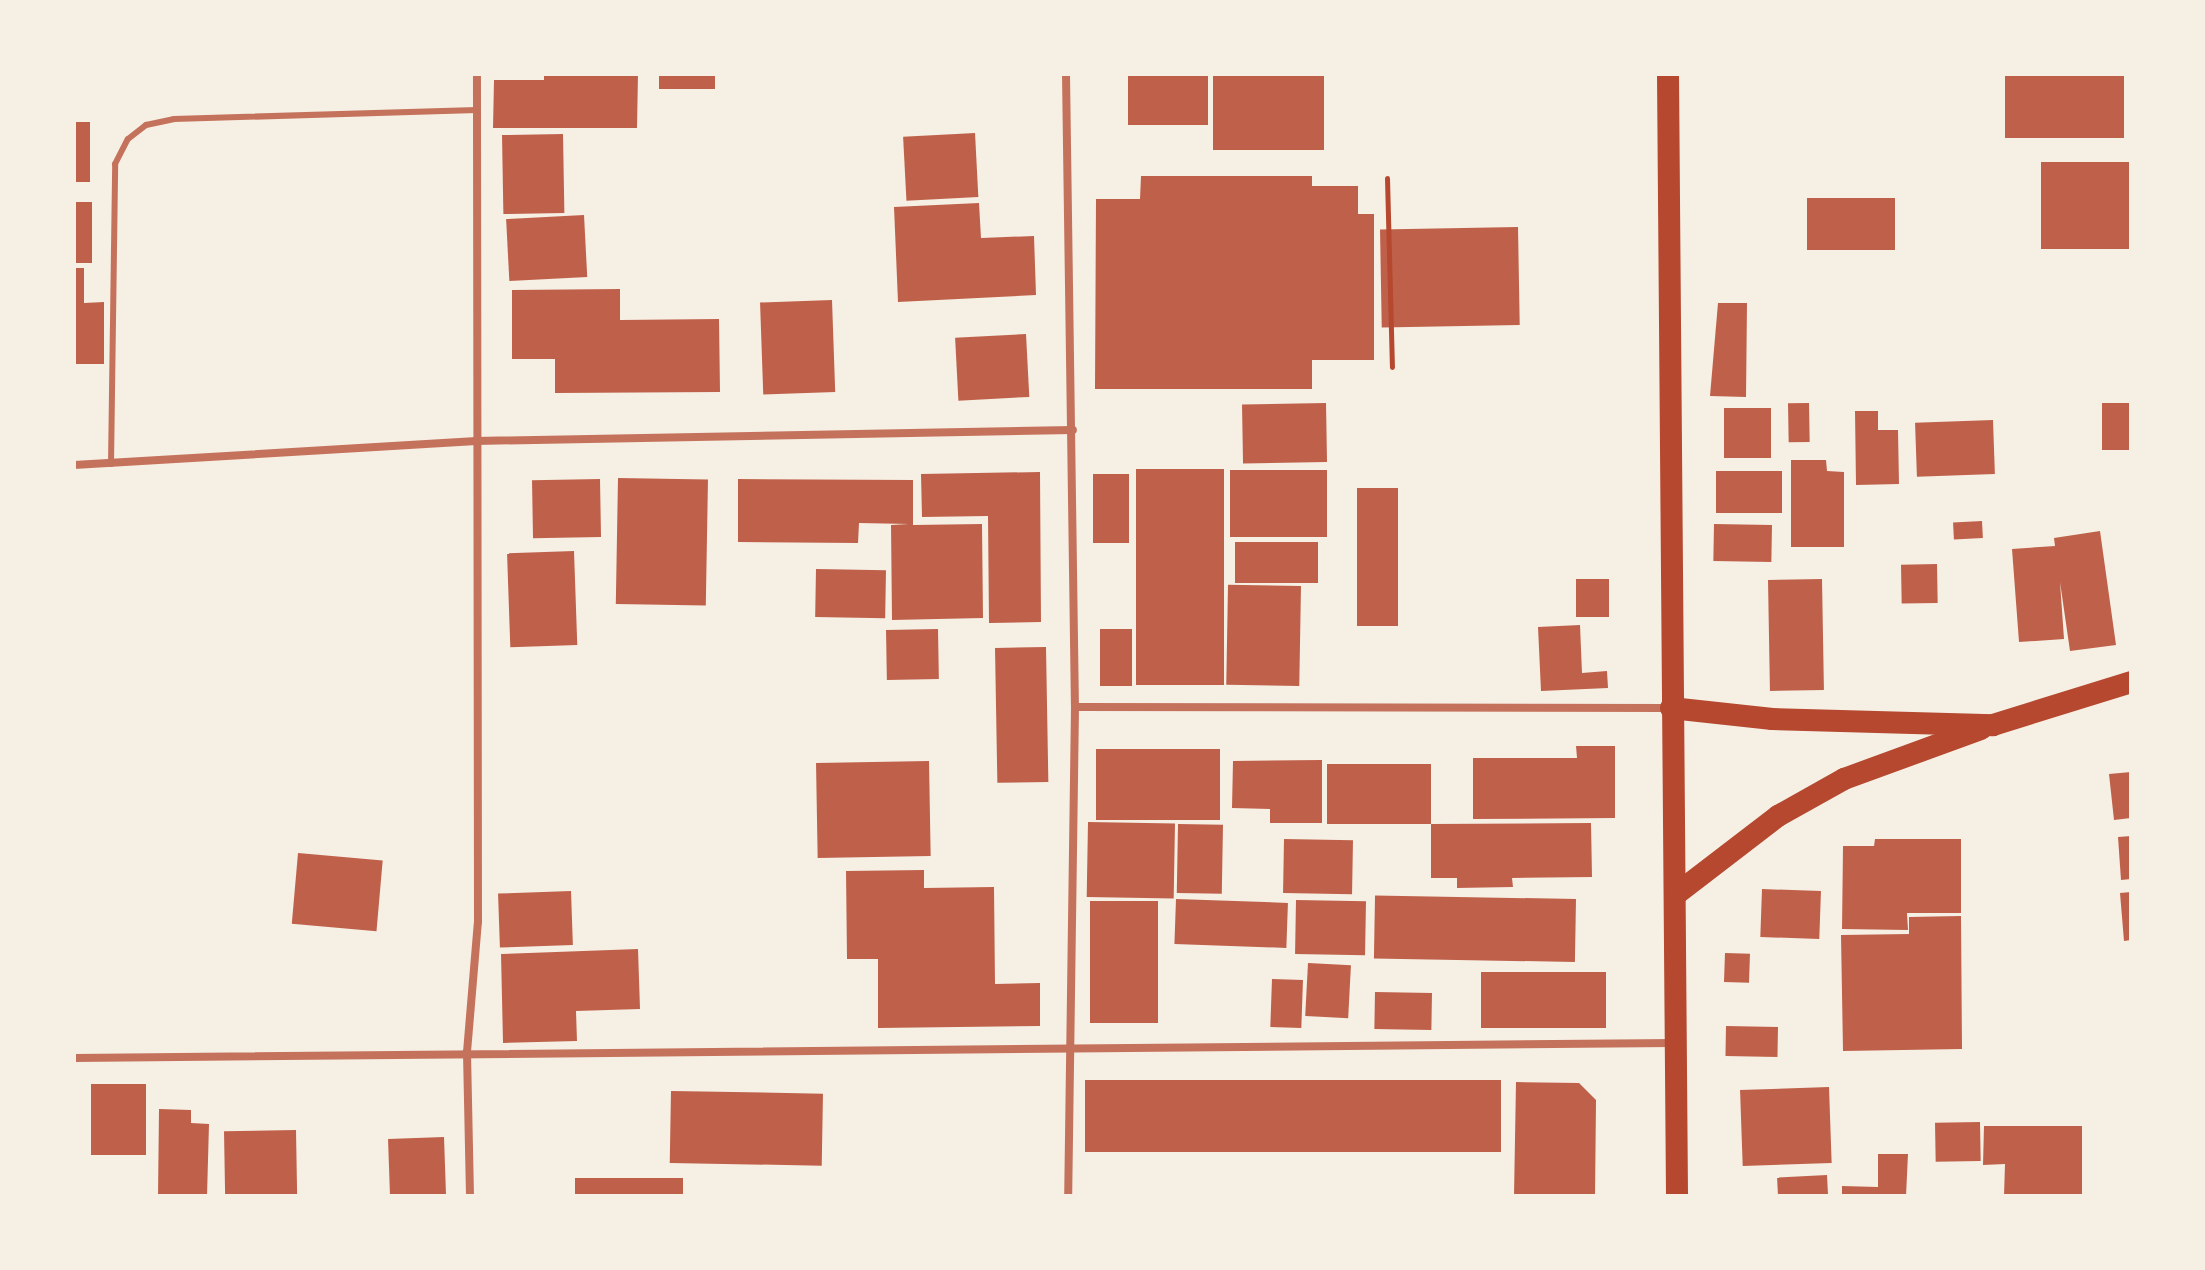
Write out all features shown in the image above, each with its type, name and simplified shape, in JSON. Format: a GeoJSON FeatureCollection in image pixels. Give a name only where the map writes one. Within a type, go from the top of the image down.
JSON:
{"type":"FeatureCollection","features":[{"type":"Feature","properties":{"kind":"highway"},"geometry":{"type":"LineString","coordinates":[[1668,74],[1677,1196]]}},
{"type":"Feature","properties":{"kind":"highway"},"geometry":{"type":"LineString","coordinates":[[1675,895],[1778,816],[1844,779],[1993,725],[2131,682]]}},
{"type":"Feature","properties":{"kind":"highway"},"geometry":{"type":"LineString","coordinates":[[1671,708],[1772,719],[1993,725]]}},
{"type":"Feature","properties":{"kind":"street"},"geometry":{"type":"LineString","coordinates":[[470,1196],[467,1052],[478,922],[477,74]]}},
{"type":"Feature","properties":{"kind":"street"},"geometry":{"type":"LineString","coordinates":[[1066,74],[1075,707],[1067,1046],[1068,1196]]}},
{"type":"Feature","properties":{"kind":"street"},"geometry":{"type":"LineString","coordinates":[[74,465],[476,441],[1073,430]]}},
{"type":"Feature","properties":{"kind":"street"},"geometry":{"type":"LineString","coordinates":[[1075,707],[1671,708]]}},
{"type":"Feature","properties":{"kind":"street"},"geometry":{"type":"LineString","coordinates":[[74,1058],[1067,1046],[1674,1043]]}},
{"type":"Feature","properties":{"kind":"lane"},"geometry":{"type":"LineString","coordinates":[[111,464],[115,164],[128,139],[146,125],[174,119],[477,110]]}},
{"type":"Feature","properties":{"kind":"path"},"geometry":{"type":"LineString","coordinates":[[1387,178],[1392,367]]}},
{"type":"Feature","properties":{"kind":"building"},"geometry":{"type":"Polygon","coordinates":[[[544,74],[638,74],[637,128],[493,128],[494,80],[544,80],[544,74]]]}},
{"type":"Feature","properties":{"kind":"building"},"geometry":{"type":"Polygon","coordinates":[[[659,74],[715,74],[715,89],[659,89],[659,74]]]}},
{"type":"Feature","properties":{"kind":"building"},"geometry":{"type":"Polygon","coordinates":[[[1128,74],[1208,74],[1208,125],[1128,125],[1128,74]]]}},
{"type":"Feature","properties":{"kind":"building"},"geometry":{"type":"Polygon","coordinates":[[[1213,74],[1324,74],[1324,150],[1213,150],[1213,74]]]}},
{"type":"Feature","properties":{"kind":"building"},"geometry":{"type":"Polygon","coordinates":[[[2005,74],[2124,74],[2124,138],[2005,138],[2005,74]]]}},
{"type":"Feature","properties":{"kind":"building"},"geometry":{"type":"Polygon","coordinates":[[[74,122],[90,122],[90,182],[74,182],[74,122]]]}},
{"type":"Feature","properties":{"kind":"building"},"geometry":{"type":"Polygon","coordinates":[[[975,133],[978,197],[906,201],[903,137],[975,133]]]}},
{"type":"Feature","properties":{"kind":"building"},"geometry":{"type":"Polygon","coordinates":[[[563,134],[564,213],[503,214],[502,135],[563,134]]]}},
{"type":"Feature","properties":{"kind":"building"},"geometry":{"type":"Polygon","coordinates":[[[2041,162],[2131,162],[2131,249],[2041,249],[2041,162]]]}},
{"type":"Feature","properties":{"kind":"building"},"geometry":{"type":"Polygon","coordinates":[[[1141,176],[1312,176],[1312,186],[1358,186],[1358,214],[1374,214],[1374,360],[1312,360],[1312,389],[1095,389],[1096,199],[1140,199],[1141,176]]]}},
{"type":"Feature","properties":{"kind":"building"},"geometry":{"type":"Polygon","coordinates":[[[1807,198],[1895,198],[1895,250],[1807,250],[1807,198]]]}},
{"type":"Feature","properties":{"kind":"building"},"geometry":{"type":"Polygon","coordinates":[[[74,202],[92,202],[92,263],[74,263],[74,202]]]}},
{"type":"Feature","properties":{"kind":"building"},"geometry":{"type":"Polygon","coordinates":[[[979,203],[981,238],[1034,236],[1036,295],[898,302],[894,207],[979,203]]]}},
{"type":"Feature","properties":{"kind":"building"},"geometry":{"type":"Polygon","coordinates":[[[584,215],[587,277],[509,281],[506,219],[584,215]]]}},
{"type":"Feature","properties":{"kind":"building"},"geometry":{"type":"Polygon","coordinates":[[[1518,227],[1520,325],[1382,327],[1380,229],[1518,227]]]}},
{"type":"Feature","properties":{"kind":"building"},"geometry":{"type":"Polygon","coordinates":[[[74,268],[84,268],[84,303],[104,302],[104,364],[74,364],[74,268]]]}},
{"type":"Feature","properties":{"kind":"building"},"geometry":{"type":"Polygon","coordinates":[[[620,289],[620,320],[719,319],[720,392],[555,393],[555,359],[512,359],[512,290],[620,289]]]}},
{"type":"Feature","properties":{"kind":"building"},"geometry":{"type":"Polygon","coordinates":[[[832,300],[835,392],[763,394],[760,303],[832,300]]]}},
{"type":"Feature","properties":{"kind":"building"},"geometry":{"type":"Polygon","coordinates":[[[1718,303],[1747,303],[1746,397],[1710,396],[1718,303]]]}},
{"type":"Feature","properties":{"kind":"building"},"geometry":{"type":"Polygon","coordinates":[[[1026,334],[1029,397],[958,401],[955,338],[1026,334]]]}},
{"type":"Feature","properties":{"kind":"building"},"geometry":{"type":"Polygon","coordinates":[[[1326,403],[1327,462],[1243,463],[1242,404],[1326,403]]]}},
{"type":"Feature","properties":{"kind":"building"},"geometry":{"type":"Polygon","coordinates":[[[1788,403],[1809,403],[1810,442],[1789,442],[1788,403]]]}},
{"type":"Feature","properties":{"kind":"building"},"geometry":{"type":"Polygon","coordinates":[[[2102,403],[2131,403],[2131,450],[2102,450],[2102,403]]]}},
{"type":"Feature","properties":{"kind":"building"},"geometry":{"type":"Polygon","coordinates":[[[1724,408],[1771,408],[1771,458],[1724,458],[1724,408]]]}},
{"type":"Feature","properties":{"kind":"building"},"geometry":{"type":"Polygon","coordinates":[[[1855,411],[1878,411],[1878,430],[1898,430],[1899,484],[1856,485],[1855,411]]]}},
{"type":"Feature","properties":{"kind":"building"},"geometry":{"type":"Polygon","coordinates":[[[1993,420],[1995,474],[1917,477],[1915,423],[1993,420]]]}},
{"type":"Feature","properties":{"kind":"building"},"geometry":{"type":"Polygon","coordinates":[[[1791,460],[1826,460],[1827,471],[1844,472],[1844,547],[1791,547],[1791,460]]]}},
{"type":"Feature","properties":{"kind":"building"},"geometry":{"type":"Polygon","coordinates":[[[1136,469],[1224,469],[1224,685],[1136,685],[1136,469]]]}},
{"type":"Feature","properties":{"kind":"building"},"geometry":{"type":"Polygon","coordinates":[[[1230,470],[1327,470],[1327,537],[1230,537],[1230,470]]]}},
{"type":"Feature","properties":{"kind":"building"},"geometry":{"type":"Polygon","coordinates":[[[1716,471],[1782,471],[1782,513],[1716,513],[1716,471]]]}},
{"type":"Feature","properties":{"kind":"building"},"geometry":{"type":"Polygon","coordinates":[[[1040,472],[1041,622],[989,623],[988,516],[922,517],[921,474],[1040,472]]]}},
{"type":"Feature","properties":{"kind":"building"},"geometry":{"type":"Polygon","coordinates":[[[1093,474],[1129,474],[1129,543],[1093,543],[1093,474]]]}},
{"type":"Feature","properties":{"kind":"building"},"geometry":{"type":"Polygon","coordinates":[[[618,478],[708,480],[706,606],[616,604],[618,478]]]}},
{"type":"Feature","properties":{"kind":"building"},"geometry":{"type":"Polygon","coordinates":[[[600,479],[601,537],[533,538],[532,480],[600,479]]]}},
{"type":"Feature","properties":{"kind":"building"},"geometry":{"type":"Polygon","coordinates":[[[738,479],[913,480],[913,525],[982,524],[983,618],[892,620],[891,525],[909,524],[859,523],[858,543],[738,542],[738,479]]]}},
{"type":"Feature","properties":{"kind":"building"},"geometry":{"type":"Polygon","coordinates":[[[1357,488],[1398,488],[1398,626],[1357,626],[1357,488]]]}},
{"type":"Feature","properties":{"kind":"building"},"geometry":{"type":"Polygon","coordinates":[[[1982,521],[1983,538],[1954,539],[1953,523],[1982,521]]]}},
{"type":"Feature","properties":{"kind":"building"},"geometry":{"type":"Polygon","coordinates":[[[1714,524],[1772,525],[1771,562],[1713,561],[1714,524]]]}},
{"type":"Feature","properties":{"kind":"building"},"geometry":{"type":"Polygon","coordinates":[[[2100,531],[2116,645],[2070,651],[2060,582],[2064,639],[2019,642],[2012,549],[2055,546],[2054,538],[2100,531]]]}},
{"type":"Feature","properties":{"kind":"building"},"geometry":{"type":"Polygon","coordinates":[[[1235,542],[1318,542],[1318,583],[1235,583],[1235,542]]]}},
{"type":"Feature","properties":{"kind":"building"},"geometry":{"type":"Polygon","coordinates":[[[574,551],[577,645],[510,647],[507,553],[574,551]]]}},
{"type":"Feature","properties":{"kind":"building"},"geometry":{"type":"Polygon","coordinates":[[[1937,564],[1938,603],[1902,604],[1901,565],[1937,564]]]}},
{"type":"Feature","properties":{"kind":"building"},"geometry":{"type":"Polygon","coordinates":[[[816,569],[886,570],[885,618],[815,617],[816,569]]]}},
{"type":"Feature","properties":{"kind":"building"},"geometry":{"type":"Polygon","coordinates":[[[1576,579],[1609,579],[1609,617],[1576,617],[1576,579]]]}},
{"type":"Feature","properties":{"kind":"building"},"geometry":{"type":"Polygon","coordinates":[[[1822,579],[1824,690],[1770,691],[1768,580],[1822,579]]]}},
{"type":"Feature","properties":{"kind":"building"},"geometry":{"type":"Polygon","coordinates":[[[1228,585],[1301,586],[1299,686],[1226,685],[1228,585]]]}},
{"type":"Feature","properties":{"kind":"building"},"geometry":{"type":"Polygon","coordinates":[[[1580,625],[1582,673],[1607,671],[1608,688],[1541,691],[1538,627],[1580,625]]]}},
{"type":"Feature","properties":{"kind":"building"},"geometry":{"type":"Polygon","coordinates":[[[938,629],[939,679],[887,680],[886,630],[938,629]]]}},
{"type":"Feature","properties":{"kind":"building"},"geometry":{"type":"Polygon","coordinates":[[[1100,629],[1132,629],[1132,686],[1100,686],[1100,629]]]}},
{"type":"Feature","properties":{"kind":"building"},"geometry":{"type":"Polygon","coordinates":[[[1046,647],[1048,782],[997,783],[995,648],[1046,647]]]}},
{"type":"Feature","properties":{"kind":"building"},"geometry":{"type":"Polygon","coordinates":[[[1576,746],[1615,746],[1615,818],[1473,819],[1473,758],[1577,758],[1576,746]]]}},
{"type":"Feature","properties":{"kind":"building"},"geometry":{"type":"Polygon","coordinates":[[[1096,749],[1220,749],[1220,820],[1096,820],[1096,749]]]}},
{"type":"Feature","properties":{"kind":"building"},"geometry":{"type":"Polygon","coordinates":[[[1322,760],[1322,823],[1270,823],[1270,809],[1232,808],[1233,761],[1322,760]]]}},
{"type":"Feature","properties":{"kind":"building"},"geometry":{"type":"Polygon","coordinates":[[[929,761],[931,856],[818,858],[816,763],[929,761]]]}},
{"type":"Feature","properties":{"kind":"building"},"geometry":{"type":"Polygon","coordinates":[[[1327,764],[1431,764],[1431,824],[1327,824],[1327,764]]]}},
{"type":"Feature","properties":{"kind":"building"},"geometry":{"type":"Polygon","coordinates":[[[2131,772],[2131,818],[2114,820],[2109,774],[2131,772]]]}},
{"type":"Feature","properties":{"kind":"building"},"geometry":{"type":"Polygon","coordinates":[[[1088,822],[1175,824],[1174,899],[1087,897],[1088,822]]]}},
{"type":"Feature","properties":{"kind":"building"},"geometry":{"type":"Polygon","coordinates":[[[1591,823],[1592,877],[1512,878],[1513,887],[1457,888],[1457,878],[1431,878],[1431,824],[1591,823]]]}},
{"type":"Feature","properties":{"kind":"building"},"geometry":{"type":"Polygon","coordinates":[[[1178,824],[1223,825],[1222,894],[1177,893],[1178,824]]]}},
{"type":"Feature","properties":{"kind":"building"},"geometry":{"type":"Polygon","coordinates":[[[2131,836],[2131,879],[2121,880],[2118,837],[2131,836]]]}},
{"type":"Feature","properties":{"kind":"building"},"geometry":{"type":"Polygon","coordinates":[[[1284,839],[1353,840],[1352,894],[1283,893],[1284,839]]]}},
{"type":"Feature","properties":{"kind":"building"},"geometry":{"type":"Polygon","coordinates":[[[1875,839],[1961,839],[1961,913],[1907,913],[1908,930],[1842,929],[1843,846],[1874,846],[1875,839]]]}},
{"type":"Feature","properties":{"kind":"building"},"geometry":{"type":"Polygon","coordinates":[[[298,853],[383,860],[376,931],[292,924],[298,853]]]}},
{"type":"Feature","properties":{"kind":"building"},"geometry":{"type":"Polygon","coordinates":[[[924,870],[924,888],[994,887],[995,984],[1040,983],[1040,1026],[878,1028],[878,959],[847,959],[846,871],[924,870]]]}},
{"type":"Feature","properties":{"kind":"building"},"geometry":{"type":"Polygon","coordinates":[[[1762,889],[1821,891],[1819,939],[1760,937],[1762,889]]]}},
{"type":"Feature","properties":{"kind":"building"},"geometry":{"type":"Polygon","coordinates":[[[571,891],[573,945],[500,948],[498,894],[571,891]]]}},
{"type":"Feature","properties":{"kind":"building"},"geometry":{"type":"Polygon","coordinates":[[[2131,892],[2131,940],[2124,941],[2120,893],[2131,892]]]}},
{"type":"Feature","properties":{"kind":"building"},"geometry":{"type":"Polygon","coordinates":[[[1375,895],[1576,899],[1575,962],[1374,958],[1375,895]]]}},
{"type":"Feature","properties":{"kind":"building"},"geometry":{"type":"Polygon","coordinates":[[[1176,899],[1288,903],[1286,948],[1174,944],[1176,899]]]}},
{"type":"Feature","properties":{"kind":"building"},"geometry":{"type":"Polygon","coordinates":[[[1296,900],[1366,901],[1365,955],[1295,954],[1296,900]]]}},
{"type":"Feature","properties":{"kind":"building"},"geometry":{"type":"Polygon","coordinates":[[[1090,901],[1158,901],[1158,1023],[1090,1023],[1090,901]]]}},
{"type":"Feature","properties":{"kind":"building"},"geometry":{"type":"Polygon","coordinates":[[[1961,916],[1962,1049],[1843,1051],[1841,935],[1909,934],[1909,917],[1961,916]]]}},
{"type":"Feature","properties":{"kind":"building"},"geometry":{"type":"Polygon","coordinates":[[[638,949],[640,1009],[576,1011],[577,1041],[503,1043],[501,954],[638,949]]]}},
{"type":"Feature","properties":{"kind":"building"},"geometry":{"type":"Polygon","coordinates":[[[1725,953],[1750,954],[1749,983],[1724,982],[1725,953]]]}},
{"type":"Feature","properties":{"kind":"building"},"geometry":{"type":"Polygon","coordinates":[[[1308,963],[1351,965],[1348,1018],[1305,1016],[1308,963]]]}},
{"type":"Feature","properties":{"kind":"building"},"geometry":{"type":"Polygon","coordinates":[[[1481,972],[1606,972],[1606,1028],[1481,1028],[1481,972]]]}},
{"type":"Feature","properties":{"kind":"building"},"geometry":{"type":"Polygon","coordinates":[[[1272,979],[1303,980],[1301,1028],[1270,1027],[1272,979]]]}},
{"type":"Feature","properties":{"kind":"building"},"geometry":{"type":"Polygon","coordinates":[[[1375,992],[1432,993],[1431,1030],[1374,1029],[1375,992]]]}},
{"type":"Feature","properties":{"kind":"building"},"geometry":{"type":"Polygon","coordinates":[[[1726,1026],[1778,1027],[1777,1057],[1725,1056],[1726,1026]]]}},
{"type":"Feature","properties":{"kind":"building"},"geometry":{"type":"Polygon","coordinates":[[[1085,1080],[1501,1080],[1501,1152],[1085,1152],[1085,1080]]]}},
{"type":"Feature","properties":{"kind":"building"},"geometry":{"type":"Polygon","coordinates":[[[1516,1082],[1579,1083],[1596,1100],[1595,1196],[1514,1196],[1516,1082]]]}},
{"type":"Feature","properties":{"kind":"building"},"geometry":{"type":"Polygon","coordinates":[[[91,1084],[146,1084],[146,1155],[91,1155],[91,1084]]]}},
{"type":"Feature","properties":{"kind":"building"},"geometry":{"type":"Polygon","coordinates":[[[1829,1087],[1832,1163],[1743,1166],[1740,1090],[1829,1087]]]}},
{"type":"Feature","properties":{"kind":"building"},"geometry":{"type":"Polygon","coordinates":[[[671,1091],[823,1094],[822,1166],[670,1163],[671,1091]]]}},
{"type":"Feature","properties":{"kind":"building"},"geometry":{"type":"Polygon","coordinates":[[[159,1109],[191,1110],[191,1123],[209,1124],[207,1196],[158,1196],[159,1109]]]}},
{"type":"Feature","properties":{"kind":"building"},"geometry":{"type":"Polygon","coordinates":[[[1980,1122],[1981,1161],[1936,1162],[1935,1123],[1980,1122]]]}},
{"type":"Feature","properties":{"kind":"building"},"geometry":{"type":"Polygon","coordinates":[[[1984,1126],[2082,1126],[2082,1196],[2004,1196],[2005,1164],[1983,1165],[1984,1126]]]}},
{"type":"Feature","properties":{"kind":"building"},"geometry":{"type":"Polygon","coordinates":[[[296,1130],[297,1196],[225,1196],[224,1131],[296,1130]]]}},
{"type":"Feature","properties":{"kind":"building"},"geometry":{"type":"Polygon","coordinates":[[[444,1137],[446,1196],[390,1196],[388,1139],[444,1137]]]}},
{"type":"Feature","properties":{"kind":"building"},"geometry":{"type":"Polygon","coordinates":[[[1878,1154],[1908,1154],[1906,1196],[1842,1196],[1842,1186],[1878,1187],[1878,1154]]]}},
{"type":"Feature","properties":{"kind":"building"},"geometry":{"type":"Polygon","coordinates":[[[1827,1175],[1828,1196],[1778,1196],[1777,1178],[1827,1175]]]}},
{"type":"Feature","properties":{"kind":"building"},"geometry":{"type":"Polygon","coordinates":[[[575,1178],[683,1178],[683,1196],[575,1196],[575,1178]]]}}]}
